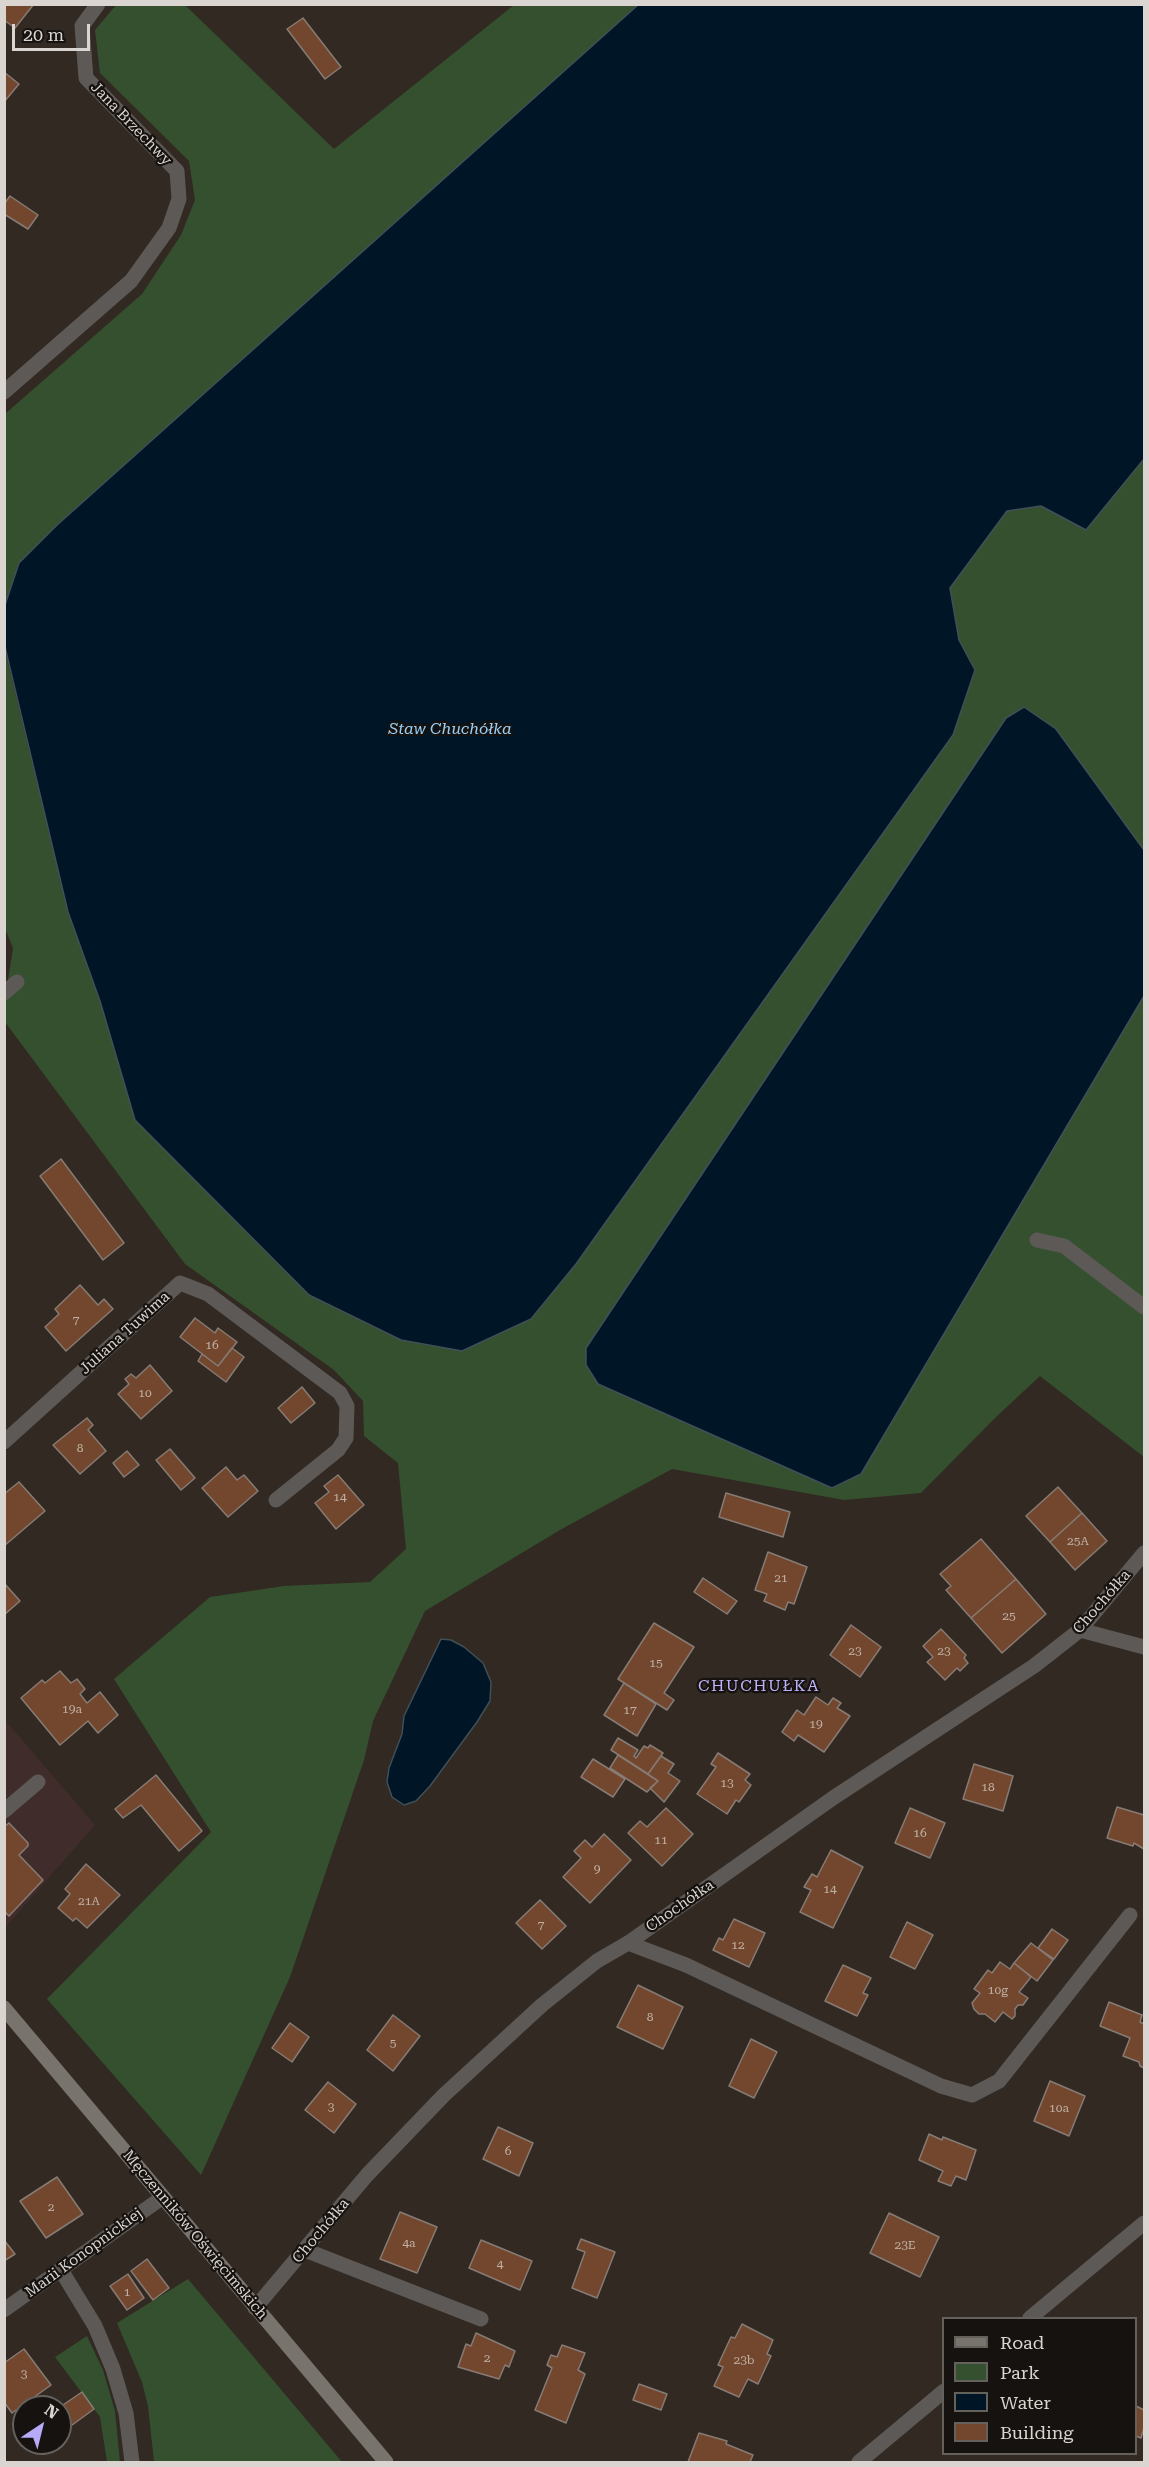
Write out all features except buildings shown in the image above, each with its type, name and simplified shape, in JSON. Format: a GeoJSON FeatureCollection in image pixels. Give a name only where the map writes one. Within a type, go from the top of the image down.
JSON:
{"type":"FeatureCollection","features":[{"type":"Feature","properties":{"kind":"main road","name":"Męczenników Oświęcimskich"},"geometry":{"type":"LineString","coordinates":[[4,2008],[386,2463]]}},
{"type":"Feature","properties":{"kind":"street","name":"Jana Brzechwy"},"geometry":{"type":"LineString","coordinates":[[4,392],[131,281],[169,228],[179,199],[177,171],[86,78],[82,26],[98,4]]}},
{"type":"Feature","properties":{"kind":"street"},"geometry":{"type":"LineString","coordinates":[[4,993],[17,982]]}},
{"type":"Feature","properties":{"kind":"street"},"geometry":{"type":"LineString","coordinates":[[1037,1240],[1064,1246],[1144,1307]]}},
{"type":"Feature","properties":{"kind":"street","name":"Juliana Tuwima"},"geometry":{"type":"LineString","coordinates":[[4,1442],[180,1283],[208,1294],[340,1393],[346,1406],[346,1438],[338,1450],[276,1500]]}},
{"type":"Feature","properties":{"kind":"street","name":"Chochółka"},"geometry":{"type":"LineString","coordinates":[[255,2308],[367,2175],[444,2095],[542,2005],[597,1961],[628,1943],[833,1798],[1035,1666],[1080,1630],[1144,1552]]}},
{"type":"Feature","properties":{"kind":"street"},"geometry":{"type":"LineString","coordinates":[[1080,1630],[1144,1647]]}},
{"type":"Feature","properties":{"kind":"street"},"geometry":{"type":"LineString","coordinates":[[4,1811],[38,1782]]}},
{"type":"Feature","properties":{"kind":"street"},"geometry":{"type":"LineString","coordinates":[[628,1943],[686,1965],[941,2086],[972,2095],[999,2081],[1130,1915]]}},
{"type":"Feature","properties":{"kind":"street","name":"Marii Konopnickiej"},"geometry":{"type":"LineString","coordinates":[[4,2310],[163,2197]]}},
{"type":"Feature","properties":{"kind":"street"},"geometry":{"type":"LineString","coordinates":[[1032,2317],[1144,2223]]}},
{"type":"Feature","properties":{"kind":"street"},"geometry":{"type":"LineString","coordinates":[[304,2250],[481,2319]]}},
{"type":"Feature","properties":{"kind":"street"},"geometry":{"type":"LineString","coordinates":[[61,2270],[95,2326],[109,2359],[126,2413],[132,2463]]}},
{"type":"Feature","properties":{"kind":"street"},"geometry":{"type":"LineString","coordinates":[[859,2463],[942,2393]]}},
{"type":"Feature","properties":{"kind":"shaded area"},"geometry":{"type":"Polygon","coordinates":[[[5,1720],[95,1825],[5,1928],[5,1720]]]}},
{"type":"Feature","properties":{"kind":"green space"},"geometry":{"type":"Polygon","coordinates":[[[116,5],[185,5],[334,149],[514,5],[639,5],[56,526],[19,563],[5,605],[5,414],[142,294],[181,235],[195,200],[189,161],[100,73],[95,30],[116,5]]]}},
{"type":"Feature","properties":{"kind":"green space"},"geometry":{"type":"Polygon","coordinates":[[[1144,459],[1144,1457],[1040,1376],[921,1493],[844,1500],[672,1469],[560,1530],[425,1611],[373,1721],[364,1760],[290,1977],[201,2175],[47,1999],[211,1832],[114,1679],[210,1597],[284,1586],[370,1582],[406,1549],[398,1463],[364,1436],[363,1401],[334,1370],[185,1264],[5,1022],[5,999],[13,948],[4,926],[4,647],[68,912],[100,1001],[576,1264],[953,735],[975,670],[959,640],[950,588],[1007,510],[1041,506],[1086,530],[1144,459]]]}},
{"type":"Feature","properties":{"kind":"green space"},"geometry":{"type":"Polygon","coordinates":[[[188,2279],[342,2462],[154,2462],[148,2406],[142,2382],[117,2323],[188,2279]]]}},
{"type":"Feature","properties":{"kind":"green space"},"geometry":{"type":"Polygon","coordinates":[[[87,2336],[103,2370],[115,2411],[120,2462],[107,2462],[100,2417],[55,2357],[87,2336]]]}},
{"type":"Feature","properties":{"kind":"water","name":"Staw Chuchółka"},"geometry":{"type":"Polygon","coordinates":[[[639,4],[1144,5],[1144,459],[1086,530],[1041,506],[1007,511],[950,588],[959,640],[975,670],[953,735],[576,1264],[531,1319],[462,1351],[401,1340],[309,1295],[135,1120],[100,1001],[68,912],[5,647],[5,605],[19,563],[56,526],[639,4]]]}},
{"type":"Feature","properties":{"kind":"water"},"geometry":{"type":"Polygon","coordinates":[[[1024,707],[1056,729],[1144,850],[1144,996],[861,1474],[832,1488],[598,1384],[586,1365],[586,1348],[1006,718],[1024,707]]]}},
{"type":"Feature","properties":{"kind":"water"},"geometry":{"type":"Polygon","coordinates":[[[441,1639],[451,1640],[464,1647],[483,1663],[491,1682],[490,1701],[430,1786],[416,1801],[404,1805],[392,1797],[387,1782],[389,1768],[402,1734],[404,1716],[441,1639]]]}},
{"type":"Feature","properties":{"kind":"district","name":"CHUCHUŁKA"},"geometry":{"type":"Point","coordinates":[759,1686]}}]}
